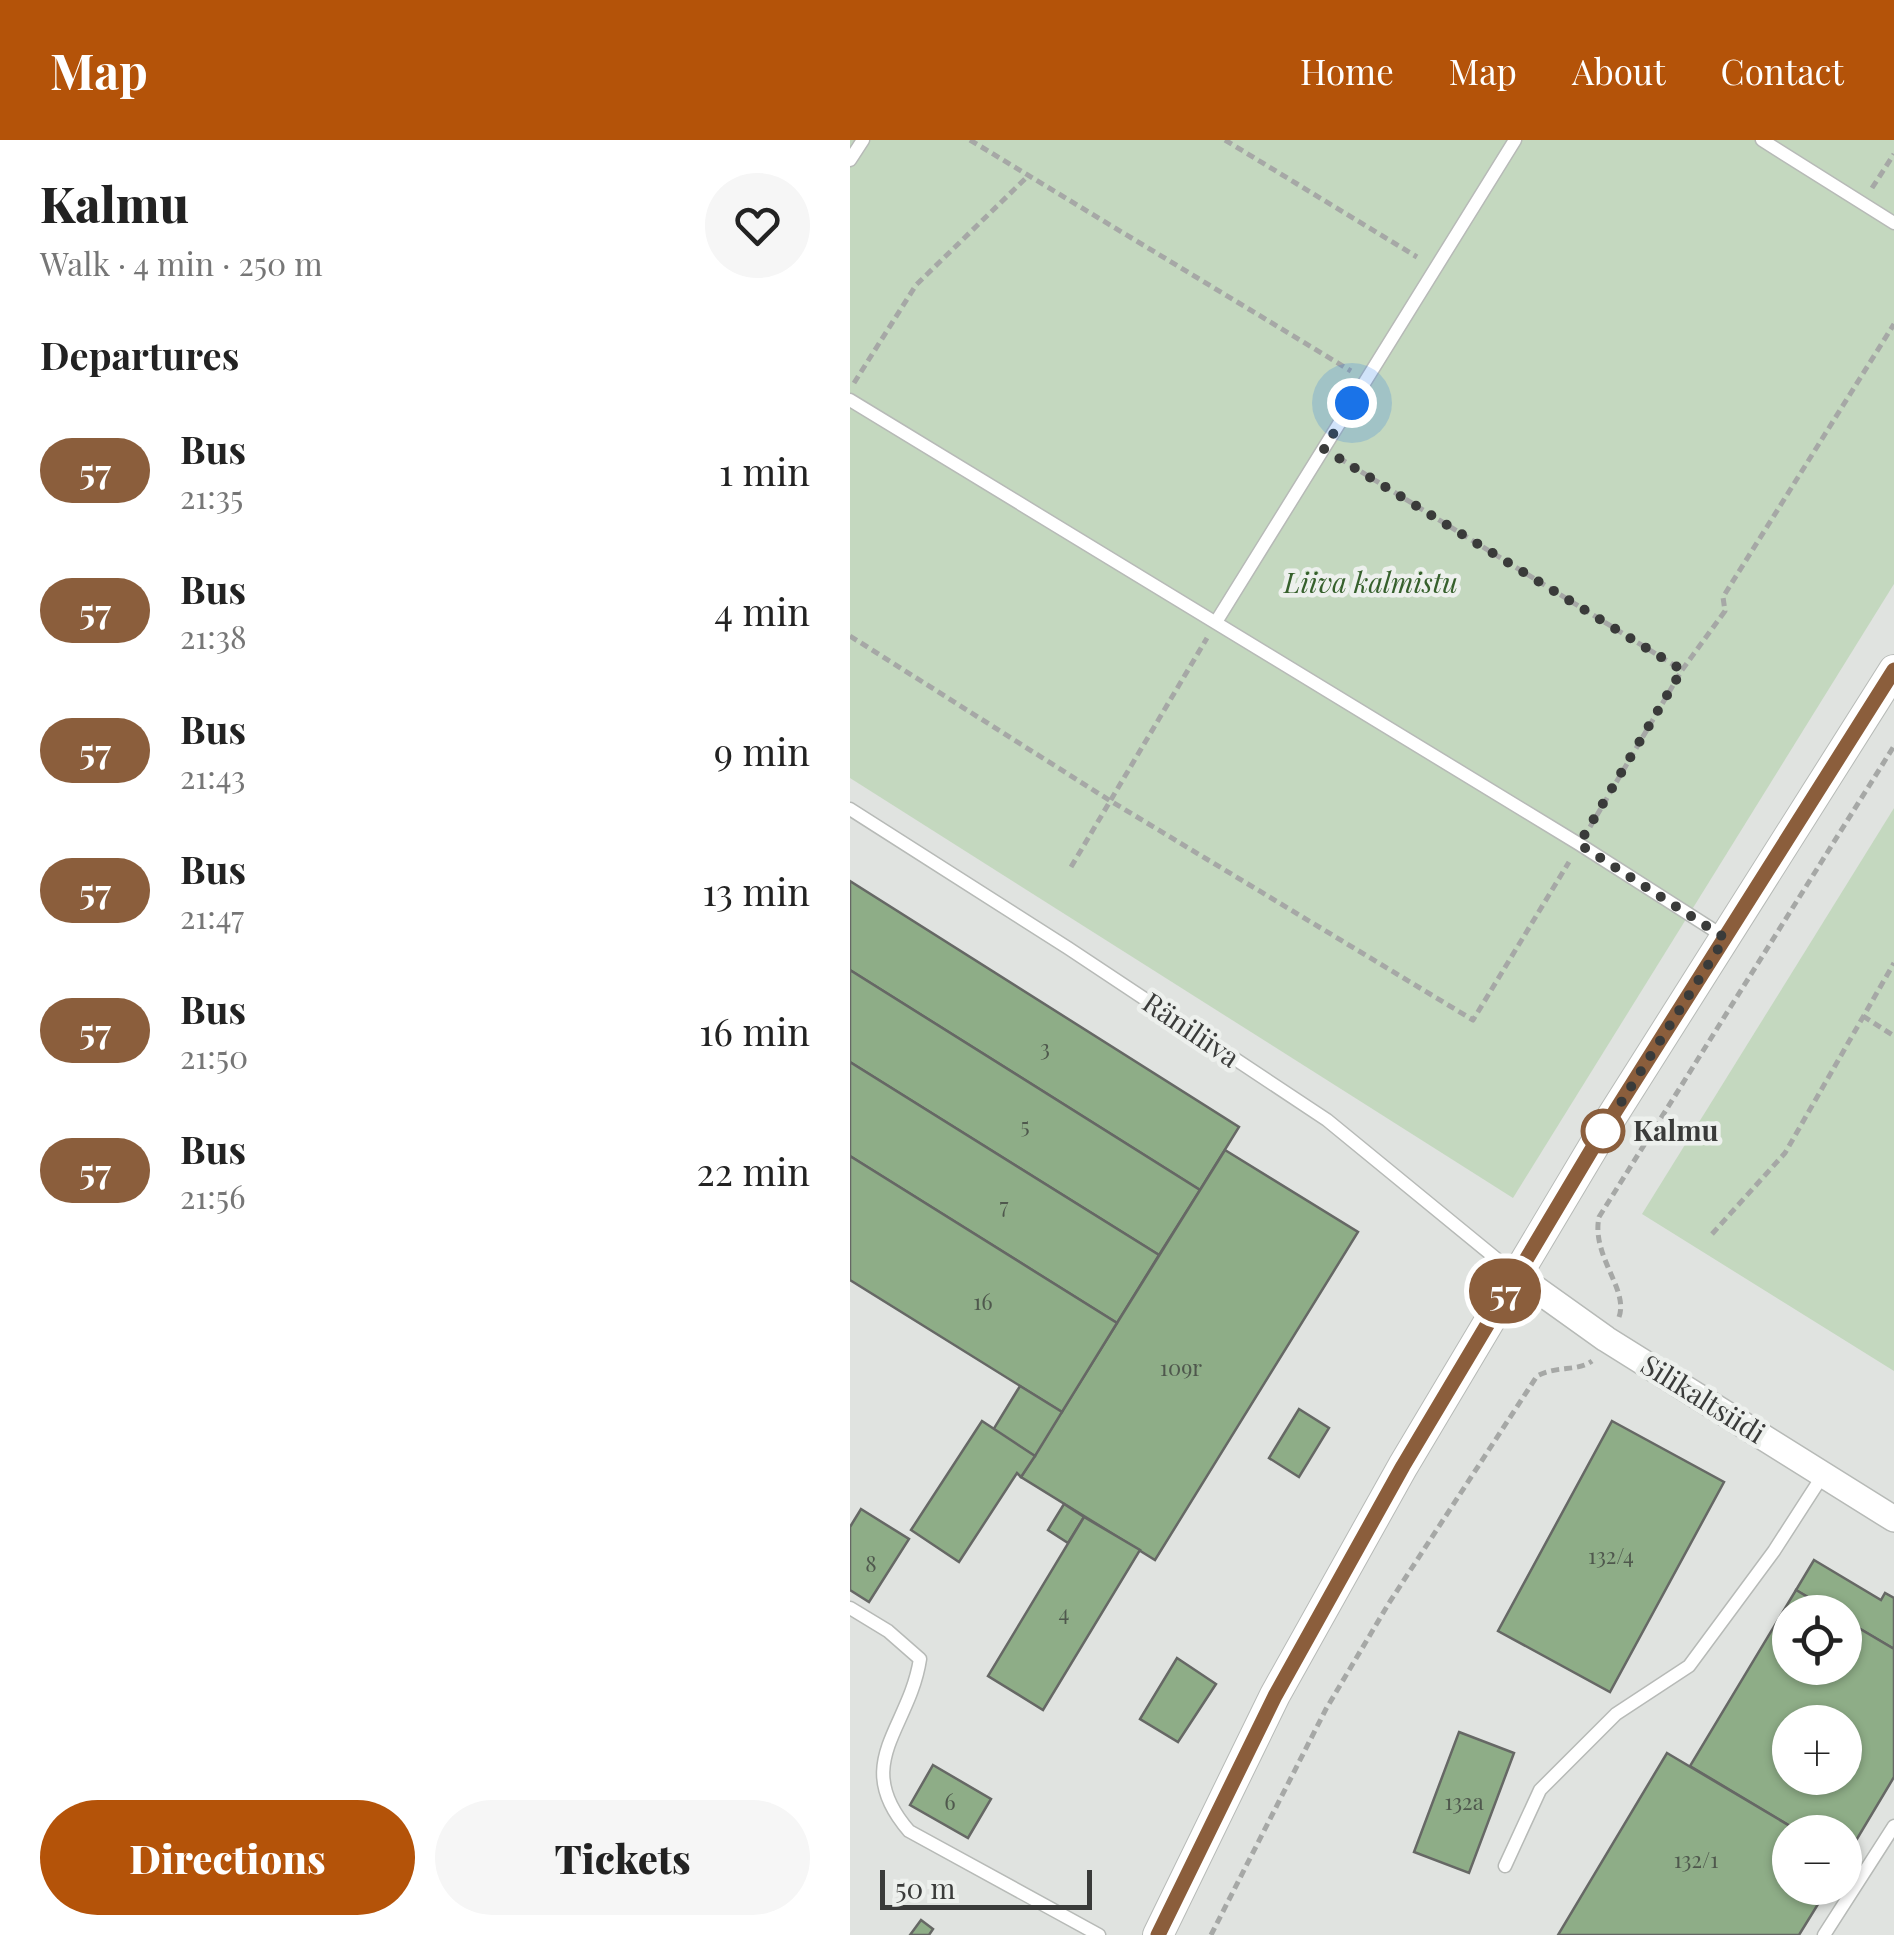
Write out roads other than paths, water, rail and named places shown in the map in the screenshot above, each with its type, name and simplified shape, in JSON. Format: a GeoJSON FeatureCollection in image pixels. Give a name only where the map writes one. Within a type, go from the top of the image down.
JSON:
{"type":"FeatureCollection","features":[{"type":"Feature","properties":{"kind":"street"},"geometry":{"type":"LineString","coordinates":[[1158,1935],[1275,1696],[1515,1274],[1894,670]]}},
{"type":"Feature","properties":{"kind":"street","name":"Silikaltsiidi"},"geometry":{"type":"LineString","coordinates":[[1515,1274],[1606,1339],[1894,1519]]}},
{"type":"Feature","properties":{"kind":"lane"},"geometry":{"type":"LineString","coordinates":[[850,160],[864,140]]}},
{"type":"Feature","properties":{"kind":"lane"},"geometry":{"type":"LineString","coordinates":[[1216,622],[1515,140]]}},
{"type":"Feature","properties":{"kind":"lane"},"geometry":{"type":"LineString","coordinates":[[1762,140],[1894,223]]}},
{"type":"Feature","properties":{"kind":"lane"},"geometry":{"type":"LineString","coordinates":[[850,400],[1579,844],[1725,938]]}},
{"type":"Feature","properties":{"kind":"lane","name":"Räniliiva"},"geometry":{"type":"LineString","coordinates":[[850,809],[1327,1120],[1515,1274]]}},
{"type":"Feature","properties":{"kind":"lane"},"geometry":{"type":"LineString","coordinates":[[1505,1866],[1540,1790],[1616,1714],[1689,1666],[1774,1551],[1824,1475]]}},
{"type":"Feature","properties":{"kind":"lane"},"geometry":{"type":"LineString","coordinates":[[850,1608],[888,1631],[920,1660],[916,1679],[877,1740],[868,1764],[874,1798],[908,1830],[1099,1935]]}},
{"type":"Feature","properties":{"kind":"lane"},"geometry":{"type":"LineString","coordinates":[[1824,1935],[1894,1826]]}},
{"type":"Feature","properties":{"kind":"place","name":"Kalmu"},"geometry":{"type":"Point","coordinates":[1603,1131]}},
{"type":"Feature","properties":{"kind":"park label","name":"Liiva kalmistu"},"geometry":{"type":"Point","coordinates":[1371,583]}}]}
